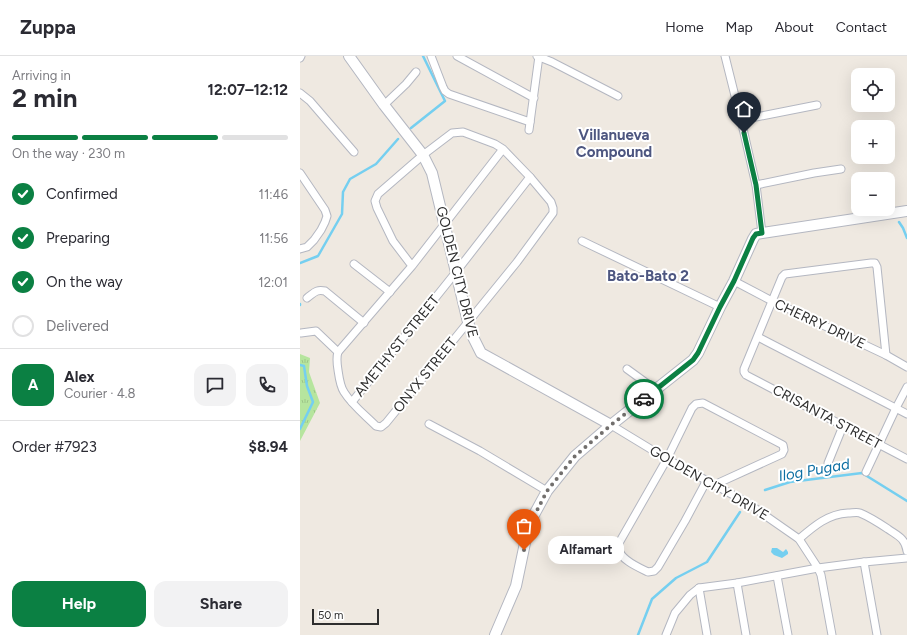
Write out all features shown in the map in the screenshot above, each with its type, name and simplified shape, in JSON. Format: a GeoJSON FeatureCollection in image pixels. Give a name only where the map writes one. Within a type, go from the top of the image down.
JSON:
{"type":"FeatureCollection","features":[{"type":"Feature","properties":{"kind":"street","name":"GOLDEN CITY DRIVE"},"geometry":{"type":"LineString","coordinates":[[349,56],[384,105],[423,155],[432,173],[468,322],[473,338],[481,354],[611,425],[667,459],[746,502],[799,539],[821,575],[832,635]]}},
{"type":"Feature","properties":{"kind":"street"},"geometry":{"type":"LineString","coordinates":[[431,56],[443,87],[449,94],[530,122]]}},
{"type":"Feature","properties":{"kind":"street"},"geometry":{"type":"LineString","coordinates":[[457,56],[534,98]]}},
{"type":"Feature","properties":{"kind":"street"},"geometry":{"type":"LineString","coordinates":[[529,130],[538,56],[618,96]]}},
{"type":"Feature","properties":{"kind":"street"},"geometry":{"type":"LineString","coordinates":[[725,56],[756,185],[762,233]]}},
{"type":"Feature","properties":{"kind":"street"},"geometry":{"type":"LineString","coordinates":[[384,105],[416,72]]}},
{"type":"Feature","properties":{"kind":"street"},"geometry":{"type":"LineString","coordinates":[[300,93],[310,101],[354,152]]}},
{"type":"Feature","properties":{"kind":"street"},"geometry":{"type":"LineString","coordinates":[[741,120],[817,105]]}},
{"type":"Feature","properties":{"kind":"street"},"geometry":{"type":"LineString","coordinates":[[412,266],[393,240],[374,200],[378,194],[423,155],[452,133],[463,132],[496,144],[503,149],[530,177]]}},
{"type":"Feature","properties":{"kind":"street"},"geometry":{"type":"LineString","coordinates":[[352,402],[343,391],[337,361],[338,352],[412,266],[503,149]]}},
{"type":"Feature","properties":{"kind":"street"},"geometry":{"type":"LineString","coordinates":[[756,185],[814,173],[841,170]]}},
{"type":"Feature","properties":{"kind":"street"},"geometry":{"type":"LineString","coordinates":[[300,173],[325,210],[327,216],[314,240],[307,247],[300,249]]}},
{"type":"Feature","properties":{"kind":"street","name":"ONYX STREET"},"geometry":{"type":"LineString","coordinates":[[352,402],[376,426],[381,426],[386,423],[517,262],[553,212],[551,202],[530,177]]}},
{"type":"Feature","properties":{"kind":"street","name":"AMETHYST STREET"},"geometry":{"type":"LineString","coordinates":[[352,402],[530,177]]}},
{"type":"Feature","properties":{"kind":"street"},"geometry":{"type":"LineString","coordinates":[[495,635],[516,586],[530,524],[547,491],[575,456],[611,425],[693,360],[698,353],[734,281],[756,234],[906,213]]}},
{"type":"Feature","properties":{"kind":"street"},"geometry":{"type":"LineString","coordinates":[[582,241],[720,307]]}},
{"type":"Feature","properties":{"kind":"street"},"geometry":{"type":"LineString","coordinates":[[886,355],[877,267],[875,263],[785,274],[782,277],[758,337],[907,414]]}},
{"type":"Feature","properties":{"kind":"street"},"geometry":{"type":"LineString","coordinates":[[354,264],[390,292]]}},
{"type":"Feature","properties":{"kind":"street","name":"CHERRY DRIVE"},"geometry":{"type":"LineString","coordinates":[[734,281],[772,301],[886,355],[907,367]]}},
{"type":"Feature","properties":{"kind":"street"},"geometry":{"type":"LineString","coordinates":[[308,298],[316,290],[325,291],[364,323]]}},
{"type":"Feature","properties":{"kind":"street"},"geometry":{"type":"LineString","coordinates":[[301,333],[316,330],[338,352]]}},
{"type":"Feature","properties":{"kind":"street","name":"CRISANTA STREET"},"geometry":{"type":"LineString","coordinates":[[758,337],[744,369],[746,375],[907,459]]}},
{"type":"Feature","properties":{"kind":"street"},"geometry":{"type":"LineString","coordinates":[[627,368],[656,390]]}},
{"type":"Feature","properties":{"kind":"street"},"geometry":{"type":"LineString","coordinates":[[866,472],[907,387]]}},
{"type":"Feature","properties":{"kind":"street"},"geometry":{"type":"LineString","coordinates":[[707,480],[685,521],[658,567],[654,571],[648,572],[633,565],[621,555],[618,550],[619,543],[667,459],[692,408],[696,404],[703,403],[783,444],[784,450],[782,454],[714,485]]}},
{"type":"Feature","properties":{"kind":"street"},"geometry":{"type":"LineString","coordinates":[[429,424],[480,451],[547,491]]}},
{"type":"Feature","properties":{"kind":"street"},"geometry":{"type":"LineString","coordinates":[[828,463],[843,426]]}},
{"type":"Feature","properties":{"kind":"street"},"geometry":{"type":"LineString","coordinates":[[799,539],[816,525],[829,517],[859,512],[902,538],[906,544],[907,551]]}},
{"type":"Feature","properties":{"kind":"street"},"geometry":{"type":"LineString","coordinates":[[666,635],[675,613],[690,595],[699,588],[737,583],[818,568],[907,558]]}},
{"type":"Feature","properties":{"kind":"street"},"geometry":{"type":"LineString","coordinates":[[864,562],[877,635]]}},
{"type":"Feature","properties":{"kind":"street"},"geometry":{"type":"LineString","coordinates":[[777,576],[788,635]]}},
{"type":"Feature","properties":{"kind":"street"},"geometry":{"type":"LineString","coordinates":[[737,583],[746,635]]}},
{"type":"Feature","properties":{"kind":"street"},"geometry":{"type":"LineString","coordinates":[[699,588],[707,635]]}},
{"type":"Feature","properties":{"kind":"green space"},"geometry":{"type":"Polygon","coordinates":[[[300,354],[310,358],[309,372],[320,403],[300,441],[300,354]]]}},
{"type":"Feature","properties":{"kind":"water"},"geometry":{"type":"Polygon","coordinates":[[[772,548],[777,548],[783,552],[786,549],[788,554],[782,558],[774,555],[771,552],[772,548]]]}},
{"type":"Feature","properties":{"kind":"waterway"},"geometry":{"type":"LineString","coordinates":[[411,128],[445,101],[423,56]]}},
{"type":"Feature","properties":{"kind":"waterway"},"geometry":{"type":"LineString","coordinates":[[300,263],[318,256],[342,214],[343,192],[350,179],[376,164],[398,139]]}},
{"type":"Feature","properties":{"kind":"waterway","name":"Ilog Pugad"},"geometry":{"type":"LineString","coordinates":[[899,222],[907,238]]}},
{"type":"Feature","properties":{"kind":"waterway"},"geometry":{"type":"LineString","coordinates":[[300,365],[304,366],[307,386],[313,402],[300,429]]}},
{"type":"Feature","properties":{"kind":"waterway","name":"Ilog Pugad"},"geometry":{"type":"LineString","coordinates":[[765,490],[790,482],[862,473],[907,501]]}},
{"type":"Feature","properties":{"kind":"waterway","name":"Ilog Pugad"},"geometry":{"type":"LineString","coordinates":[[638,635],[652,599],[676,578],[707,562],[740,512]]}},
{"type":"Feature","properties":{"kind":"way so far"},"geometry":{"type":"LineString","coordinates":[[524,550],[530,524],[547,491],[575,456],[644,399]]}},
{"type":"Feature","properties":{"kind":"place","name":"Alfamart"},"geometry":{"type":"Point","coordinates":[524,550]}},
{"type":"Feature","properties":{"kind":"district","name":"Villanueva Compound"},"geometry":{"type":"Point","coordinates":[614,144]}},
{"type":"Feature","properties":{"kind":"district","name":"Bato-Bato 2"},"geometry":{"type":"Point","coordinates":[648,276]}},
{"type":"Feature","properties":{"kind":"route"},"geometry":{"type":"LineString","coordinates":[[644,399],[693,360],[698,353],[734,281],[753,238],[756,234],[762,233],[756,185],[744,133]]}}]}
